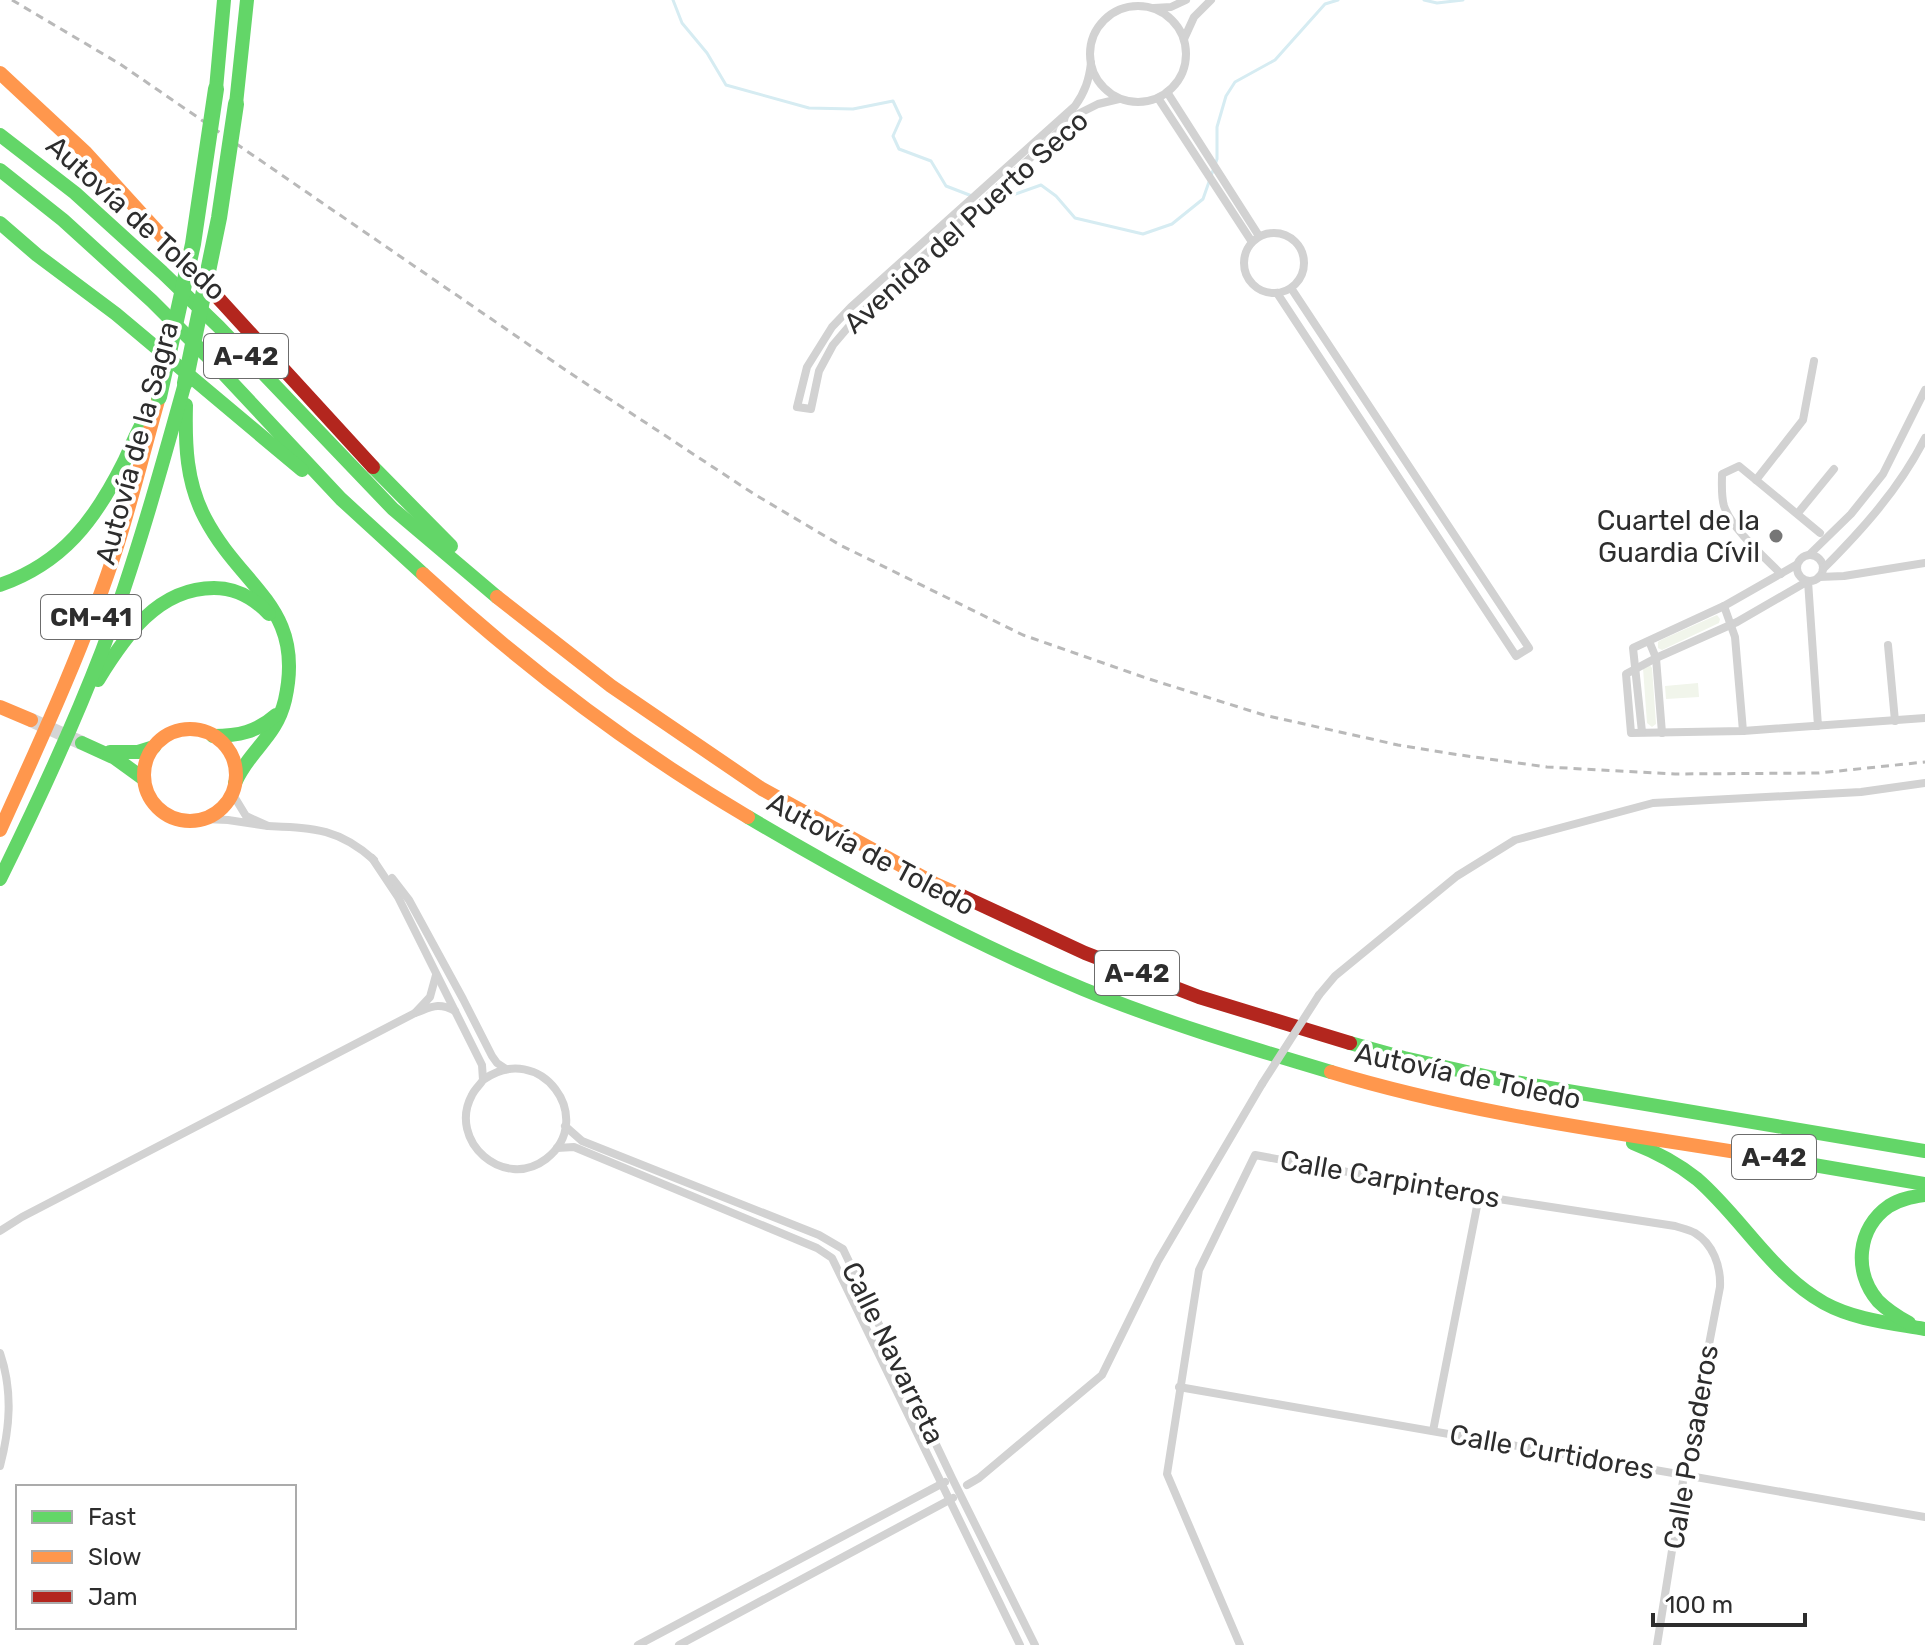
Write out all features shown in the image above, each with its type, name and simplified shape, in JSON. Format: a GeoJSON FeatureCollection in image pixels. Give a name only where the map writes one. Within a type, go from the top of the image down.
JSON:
{"type":"FeatureCollection","features":[{"type":"Feature","properties":{"kind":"main road","name":"Autovía de la Sagra"},"geometry":{"type":"LineString","coordinates":[[0,830],[44,734],[90,619],[117,545],[159,397],[193,244],[216,89],[224,0]]}},
{"type":"Feature","properties":{"kind":"main road","name":"Autovía de la Sagra"},"geometry":{"type":"LineString","coordinates":[[234,788],[242,768],[270,736],[283,708],[290,664],[277,612],[217,540],[206,521],[188,469],[182,411],[219,218],[247,0]]}},
{"type":"Feature","properties":{"kind":"main road"},"geometry":{"type":"LineString","coordinates":[[0,73],[86,153],[389,484],[470,565],[484,587]]}},
{"type":"Feature","properties":{"kind":"main road"},"geometry":{"type":"LineString","coordinates":[[0,88],[115,184]]}},
{"type":"Feature","properties":{"kind":"main road","name":"Autovía de Toledo"},"geometry":{"type":"LineString","coordinates":[[0,135],[75,193],[162,272],[219,327],[393,509],[484,587],[611,686],[762,789],[935,884],[1085,953],[1199,997],[1315,1034],[1503,1080],[1925,1151]]}},
{"type":"Feature","properties":{"kind":"main road","name":"Autovía de Toledo"},"geometry":{"type":"LineString","coordinates":[[0,170],[63,220],[152,301],[341,499],[474,621],[571,698],[693,785],[917,913],[1083,989],[1210,1036],[1339,1075],[1456,1105],[1925,1184]]}},
{"type":"Feature","properties":{"kind":"main road"},"geometry":{"type":"LineString","coordinates":[[0,223],[116,314],[327,492],[341,499]]}},
{"type":"Feature","properties":{"kind":"main road"},"geometry":{"type":"LineString","coordinates":[[0,234],[37,255]]}},
{"type":"Feature","properties":{"kind":"main road"},"geometry":{"type":"LineString","coordinates":[[0,585],[35,569],[59,553],[82,530],[104,498],[141,424],[159,397]]}},
{"type":"Feature","properties":{"kind":"main road","name":"Autovía de la Sagra"},"geometry":{"type":"LineString","coordinates":[[0,879],[43,791],[122,595],[182,411]]}},
{"type":"Feature","properties":{"kind":"main road"},"geometry":{"type":"LineString","coordinates":[[81,700],[94,687],[131,632],[156,606],[190,589],[209,586],[246,595],[262,606],[284,632]]}},
{"type":"Feature","properties":{"kind":"main road"},"geometry":{"type":"LineString","coordinates":[[0,707],[31,720]]}},
{"type":"Feature","properties":{"kind":"main road"},"geometry":{"type":"LineString","coordinates":[[213,736],[250,733],[283,708]]}},
{"type":"Feature","properties":{"kind":"main road"},"geometry":{"type":"LineString","coordinates":[[188,729],[201,730],[213,736],[224,744],[232,756],[235,769],[234,788],[225,804],[204,819],[177,819],[165,813],[155,804],[144,779],[148,757],[154,747],[163,738],[188,729]]}},
{"type":"Feature","properties":{"kind":"main road"},"geometry":{"type":"LineString","coordinates":[[82,743],[106,752],[144,779]]}},
{"type":"Feature","properties":{"kind":"main road"},"geometry":{"type":"LineString","coordinates":[[106,752],[138,752],[154,747]]}},
{"type":"Feature","properties":{"kind":"main road"},"geometry":{"type":"LineString","coordinates":[[1622,1135],[1632,1143],[1677,1164],[1703,1185],[1786,1275],[1823,1302],[1841,1312],[1863,1318],[1921,1328]]}},
{"type":"Feature","properties":{"kind":"main road"},"geometry":{"type":"LineString","coordinates":[[1878,1143],[1890,1138],[1925,1141]]}},
{"type":"Feature","properties":{"kind":"main road"},"geometry":{"type":"LineString","coordinates":[[1921,1328],[1898,1317],[1875,1297],[1864,1274],[1861,1250],[1863,1237],[1878,1214],[1889,1204],[1904,1197],[1925,1195]]}},
{"type":"Feature","properties":{"kind":"street","name":"Avenida del Puerto Seco"},"geometry":{"type":"LineString","coordinates":[[1119,99],[1098,104],[1078,114],[856,318],[833,345],[819,371],[811,409],[797,407],[807,367],[832,327],[1075,106],[1084,93],[1089,77],[1090,46],[1096,30],[1107,17],[1129,7],[1171,7],[1186,0]]}},
{"type":"Feature","properties":{"kind":"street"},"geometry":{"type":"LineString","coordinates":[[1184,39],[1194,17],[1211,0]]}},
{"type":"Feature","properties":{"kind":"street"},"geometry":{"type":"LineString","coordinates":[[1154,8],[1168,16],[1179,28],[1187,58],[1175,86],[1158,98],[1214,185],[1256,239]]}},
{"type":"Feature","properties":{"kind":"street","name":"Avenida del Puerto Seco"},"geometry":{"type":"LineString","coordinates":[[1091,63],[1096,78],[1119,99],[1134,103],[1158,98]]}},
{"type":"Feature","properties":{"kind":"street"},"geometry":{"type":"LineString","coordinates":[[1167,92],[1219,172],[1256,239]]}},
{"type":"Feature","properties":{"kind":"street"},"geometry":{"type":"LineString","coordinates":[[1269,233],[1280,233],[1297,243],[1302,252],[1303,272],[1291,288],[1277,293],[1263,291],[1248,279],[1243,260],[1246,250],[1256,239],[1269,233]]}},
{"type":"Feature","properties":{"kind":"street"},"geometry":{"type":"LineString","coordinates":[[1277,293],[1516,656],[1529,648],[1291,288]]}},
{"type":"Feature","properties":{"kind":"street"},"geometry":{"type":"LineString","coordinates":[[1756,480],[1803,420],[1814,361]]}},
{"type":"Feature","properties":{"kind":"street"},"geometry":{"type":"LineString","coordinates":[[1642,732],[1633,648],[1724,606],[1810,554],[1851,514],[1883,474],[1925,390]]}},
{"type":"Feature","properties":{"kind":"street"},"geometry":{"type":"LineString","coordinates":[[1925,438],[1914,460],[1870,520],[1821,573],[1732,624],[1626,674],[1631,733],[1743,731],[1925,718]]}},
{"type":"Feature","properties":{"kind":"street"},"geometry":{"type":"LineString","coordinates":[[1781,574],[1745,537],[1725,507],[1722,474],[1739,466],[1820,533]]}},
{"type":"Feature","properties":{"kind":"street"},"geometry":{"type":"LineString","coordinates":[[1798,513],[1834,469]]}},
{"type":"Feature","properties":{"kind":"street"},"geometry":{"type":"LineString","coordinates":[[1810,554],[1819,558],[1821,573]]}},
{"type":"Feature","properties":{"kind":"street"},"geometry":{"type":"LineString","coordinates":[[1821,573],[1844,576],[1925,563]]}},
{"type":"Feature","properties":{"kind":"street"},"geometry":{"type":"LineString","coordinates":[[1796,565],[1798,574],[1808,581]]}},
{"type":"Feature","properties":{"kind":"street"},"geometry":{"type":"LineString","coordinates":[[1808,581],[1818,726]]}},
{"type":"Feature","properties":{"kind":"street"},"geometry":{"type":"LineString","coordinates":[[1724,606],[1735,637],[1743,731]]}},
{"type":"Feature","properties":{"kind":"street"},"geometry":{"type":"LineString","coordinates":[[1649,641],[1656,658],[1662,733]]}},
{"type":"Feature","properties":{"kind":"street"},"geometry":{"type":"LineString","coordinates":[[1888,645],[1895,721]]}},
{"type":"Feature","properties":{"kind":"street"},"geometry":{"type":"LineString","coordinates":[[679,1645],[949,1499],[979,1478],[1102,1375],[1158,1261],[1262,1084],[1319,995],[1335,976],[1457,876],[1515,840],[1653,803],[1861,792],[1925,783]]}},
{"type":"Feature","properties":{"kind":"street"},"geometry":{"type":"LineString","coordinates":[[234,788],[246,816],[268,826]]}},
{"type":"Feature","properties":{"kind":"street"},"geometry":{"type":"LineString","coordinates":[[204,819],[325,831],[356,846],[372,858],[403,891],[492,1056],[506,1069]]}},
{"type":"Feature","properties":{"kind":"street"},"geometry":{"type":"LineString","coordinates":[[372,858],[398,897],[478,1055],[483,1080]]}},
{"type":"Feature","properties":{"kind":"street"},"geometry":{"type":"LineString","coordinates":[[415,1013],[430,997],[436,975]]}},
{"type":"Feature","properties":{"kind":"street"},"geometry":{"type":"LineString","coordinates":[[0,1231],[415,1013],[439,1005],[455,1011]]}},
{"type":"Feature","properties":{"kind":"street"},"geometry":{"type":"LineString","coordinates":[[506,1069],[523,1069],[539,1074],[553,1084],[562,1099],[566,1115],[565,1132],[557,1148],[545,1160],[530,1167],[513,1169],[496,1165],[482,1156],[466,1126],[472,1093],[483,1080],[506,1069]]}},
{"type":"Feature","properties":{"kind":"street","name":"Calle Navarreta"},"geometry":{"type":"LineString","coordinates":[[565,1126],[582,1141],[819,1235],[843,1249],[952,1478],[964,1489],[1035,1645]]}},
{"type":"Feature","properties":{"kind":"street","name":"Calle Navarreta"},"geometry":{"type":"LineString","coordinates":[[557,1148],[574,1147],[817,1248],[832,1258],[1020,1645]]}},
{"type":"Feature","properties":{"kind":"street","name":"Calle Carpinteros"},"geometry":{"type":"LineString","coordinates":[[1179,1387],[1199,1270],[1255,1155],[1479,1196],[1675,1226],[1695,1233],[1712,1251]]}},
{"type":"Feature","properties":{"kind":"street"},"geometry":{"type":"LineString","coordinates":[[1433,1431],[1479,1196]]}},
{"type":"Feature","properties":{"kind":"street","name":"Calle Posaderos"},"geometry":{"type":"LineString","coordinates":[[1657,1645],[1684,1475],[1720,1287],[1721,1271],[1712,1251]]}},
{"type":"Feature","properties":{"kind":"street"},"geometry":{"type":"LineString","coordinates":[[0,1353],[10,1404],[7,1439],[0,1466]]}},
{"type":"Feature","properties":{"kind":"street"},"geometry":{"type":"LineString","coordinates":[[1179,1387],[1167,1474],[1240,1645]]}},
{"type":"Feature","properties":{"kind":"street","name":"Calle Curtidores"},"geometry":{"type":"LineString","coordinates":[[1179,1387],[1925,1517]]}},
{"type":"Feature","properties":{"kind":"street"},"geometry":{"type":"LineString","coordinates":[[638,1645],[952,1478]]}},
{"type":"Feature","properties":{"kind":"shaded area"},"geometry":{"type":"Polygon","coordinates":[[[1717,615],[1719,623],[1662,650],[1658,648],[1658,642],[1663,639],[1717,615]]]}},
{"type":"Feature","properties":{"kind":"shaded area"},"geometry":{"type":"Polygon","coordinates":[[[1649,664],[1652,668],[1656,724],[1652,727],[1647,723],[1643,668],[1649,664]]]}},
{"type":"Feature","properties":{"kind":"shaded area"},"geometry":{"type":"Polygon","coordinates":[[[1698,683],[1699,697],[1666,699],[1665,686],[1698,683]]]}},
{"type":"Feature","properties":{"kind":"waterway"},"geometry":{"type":"LineString","coordinates":[[673,0],[682,23],[707,53],[726,85],[809,108],[853,109],[893,101],[901,118],[893,136],[899,149],[931,161],[946,186],[972,196]]}},
{"type":"Feature","properties":{"kind":"waterway"},"geometry":{"type":"LineString","coordinates":[[992,196],[1010,196],[1041,185],[1056,196],[1075,218],[1143,234],[1172,224],[1203,199],[1217,159],[1217,127],[1226,96],[1235,82],[1275,60],[1325,4],[1338,0]]}},
{"type":"Feature","properties":{"kind":"waterway"},"geometry":{"type":"LineString","coordinates":[[1424,0],[1437,3],[1463,0]]}},
{"type":"Feature","properties":{"kind":"tunnel"},"geometry":{"type":"LineString","coordinates":[[31,720],[82,743]]}},
{"type":"Feature","properties":{"kind":"railway"},"geometry":{"type":"LineString","coordinates":[[12,0],[120,64],[570,373],[754,494],[840,545],[1023,635],[1264,715],[1398,745],[1460,755],[1547,767],[1675,774],[1819,773],[1925,762]]}},
{"type":"Feature","properties":{"kind":"traffic: fast"},"geometry":{"type":"LineString","coordinates":[[216,89],[224,0]]}},
{"type":"Feature","properties":{"kind":"traffic: fast"},"geometry":{"type":"LineString","coordinates":[[236,104],[247,0]]}},
{"type":"Feature","properties":{"kind":"traffic: fast"},"geometry":{"type":"LineString","coordinates":[[159,397],[193,244],[216,89]]}},
{"type":"Feature","properties":{"kind":"traffic: fast"},"geometry":{"type":"LineString","coordinates":[[185,383],[219,218],[236,104]]}},
{"type":"Feature","properties":{"kind":"traffic: fast"},"geometry":{"type":"LineString","coordinates":[[0,135],[75,193],[162,272],[219,327],[393,509],[497,597]]}},
{"type":"Feature","properties":{"kind":"traffic: fast"},"geometry":{"type":"LineString","coordinates":[[0,170],[63,220],[152,301],[341,499],[423,574]]}},
{"type":"Feature","properties":{"kind":"traffic: fast"},"geometry":{"type":"LineString","coordinates":[[0,223],[116,314],[302,470]]}},
{"type":"Feature","properties":{"kind":"traffic: fast"},"geometry":{"type":"LineString","coordinates":[[0,879],[54,766],[102,651],[136,551],[185,383]]}},
{"type":"Feature","properties":{"kind":"traffic: fast"},"geometry":{"type":"LineString","coordinates":[[186,405],[188,463],[199,504],[220,542],[267,601],[279,620],[287,642],[289,668],[281,713],[235,783]]}},
{"type":"Feature","properties":{"kind":"traffic: fast"},"geometry":{"type":"LineString","coordinates":[[0,585],[42,565],[89,521],[113,483],[149,412]]}},
{"type":"Feature","properties":{"kind":"traffic: fast"},"geometry":{"type":"LineString","coordinates":[[373,467],[451,546]]}},
{"type":"Feature","properties":{"kind":"traffic: fast"},"geometry":{"type":"LineString","coordinates":[[98,680],[132,632],[145,618],[176,596],[194,590],[230,590],[251,599],[269,614]]}},
{"type":"Feature","properties":{"kind":"traffic: fast"},"geometry":{"type":"LineString","coordinates":[[213,736],[247,732],[276,715]]}},
{"type":"Feature","properties":{"kind":"traffic: fast"},"geometry":{"type":"LineString","coordinates":[[82,743],[115,758],[144,779]]}},
{"type":"Feature","properties":{"kind":"traffic: fast"},"geometry":{"type":"LineString","coordinates":[[110,752],[138,752],[154,747]]}},
{"type":"Feature","properties":{"kind":"traffic: fast"},"geometry":{"type":"LineString","coordinates":[[748,817],[912,909],[1040,970],[1174,1023],[1331,1072]]}},
{"type":"Feature","properties":{"kind":"traffic: fast"},"geometry":{"type":"LineString","coordinates":[[1350,1043],[1503,1080],[1925,1151]]}},
{"type":"Feature","properties":{"kind":"traffic: fast"},"geometry":{"type":"LineString","coordinates":[[1633,1143],[1666,1158],[1697,1179],[1772,1261],[1805,1291],[1836,1309],[1861,1317],[1925,1329]]}},
{"type":"Feature","properties":{"kind":"traffic: fast"},"geometry":{"type":"LineString","coordinates":[[1808,1164],[1925,1184]]}},
{"type":"Feature","properties":{"kind":"traffic: fast"},"geometry":{"type":"LineString","coordinates":[[1909,1323],[1881,1304],[1870,1289],[1862,1264],[1862,1251],[1870,1226],[1878,1215],[1897,1202],[1925,1195]]}},
{"type":"Feature","properties":{"kind":"traffic: slow"},"geometry":{"type":"LineString","coordinates":[[0,73],[86,153],[220,300]]}},
{"type":"Feature","properties":{"kind":"traffic: slow"},"geometry":{"type":"LineString","coordinates":[[0,830],[48,724],[106,579],[159,397]]}},
{"type":"Feature","properties":{"kind":"traffic: slow"},"geometry":{"type":"LineString","coordinates":[[423,574],[499,641],[579,704],[662,763],[748,817]]}},
{"type":"Feature","properties":{"kind":"traffic: slow"},"geometry":{"type":"LineString","coordinates":[[497,597],[611,686],[762,789],[962,896]]}},
{"type":"Feature","properties":{"kind":"traffic: slow"},"geometry":{"type":"LineString","coordinates":[[0,707],[31,720]]}},
{"type":"Feature","properties":{"kind":"traffic: slow"},"geometry":{"type":"LineString","coordinates":[[190,729],[207,733],[222,743],[232,758],[236,775],[232,792],[222,807],[207,817],[190,821],[173,817],[158,807],[148,792],[144,775],[148,758],[158,743],[173,733],[190,729]]}},
{"type":"Feature","properties":{"kind":"traffic: slow"},"geometry":{"type":"LineString","coordinates":[[1331,1072],[1508,1114],[1808,1164]]}},
{"type":"Feature","properties":{"kind":"traffic: jam"},"geometry":{"type":"LineString","coordinates":[[220,300],[373,467]]}},
{"type":"Feature","properties":{"kind":"traffic: jam"},"geometry":{"type":"LineString","coordinates":[[962,896],[1085,953],[1199,997],[1350,1043]]}},
{"type":"Feature","properties":{"kind":"place","name":"Cuartel de la Guardia Cívil"},"geometry":{"type":"Point","coordinates":[1776,536]}}]}
